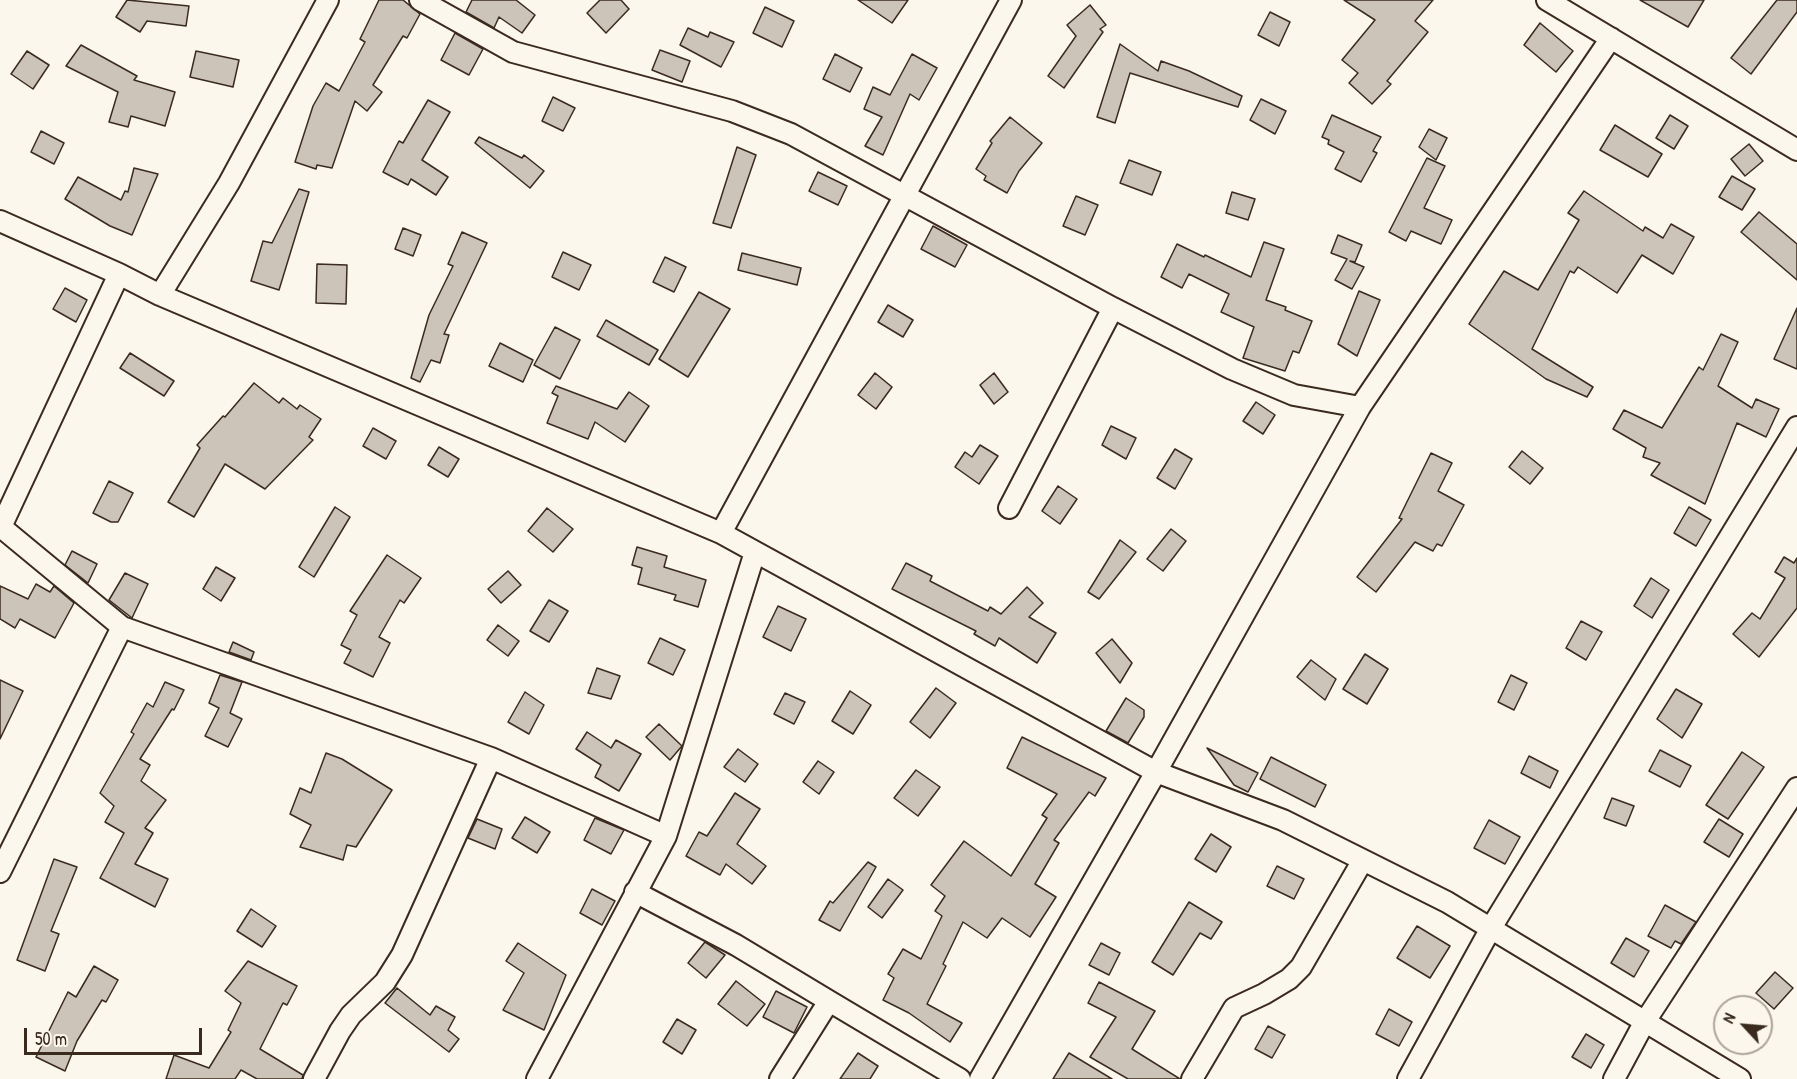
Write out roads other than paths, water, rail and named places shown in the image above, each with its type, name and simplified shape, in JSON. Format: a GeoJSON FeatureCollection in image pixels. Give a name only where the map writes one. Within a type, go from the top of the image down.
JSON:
{"type":"FeatureCollection","features":[{"type":"Feature","properties":{"kind":"street"},"geometry":{"type":"LineString","coordinates":[[160,295],[229,183],[328,0]]}},
{"type":"Feature","properties":{"kind":"street"},"geometry":{"type":"LineString","coordinates":[[420,0],[513,52],[732,111],[791,134],[1113,308],[1232,369],[1294,395],[1360,407]]}},
{"type":"Feature","properties":{"kind":"street"},"geometry":{"type":"LineString","coordinates":[[721,533],[1011,0]]}},
{"type":"Feature","properties":{"kind":"street"},"geometry":{"type":"LineString","coordinates":[[1547,0],[1797,150]]}},
{"type":"Feature","properties":{"kind":"street"},"geometry":{"type":"LineString","coordinates":[[980,1079],[1156,772],[1360,407],[1611,38]]}},
{"type":"Feature","properties":{"kind":"street"},"geometry":{"type":"LineString","coordinates":[[0,221],[119,274],[160,295],[721,533],[1156,772],[1283,820],[1448,902],[1644,1023],[1740,1079]]}},
{"type":"Feature","properties":{"kind":"street"},"geometry":{"type":"LineString","coordinates":[[119,274],[1,528],[122,627],[491,758],[666,836]]}},
{"type":"Feature","properties":{"kind":"street"},"geometry":{"type":"LineString","coordinates":[[1009,508],[1113,308]]}},
{"type":"Feature","properties":{"kind":"street"},"geometry":{"type":"LineString","coordinates":[[1408,1079],[1491,928],[1797,427]]}},
{"type":"Feature","properties":{"kind":"street"},"geometry":{"type":"LineString","coordinates":[[537,1079],[666,836],[755,552]]}},
{"type":"Feature","properties":{"kind":"street"},"geometry":{"type":"LineString","coordinates":[[0,872],[122,627]]}},
{"type":"Feature","properties":{"kind":"street"},"geometry":{"type":"LineString","coordinates":[[314,1079],[351,1015],[385,982],[402,955],[491,758]]}},
{"type":"Feature","properties":{"kind":"street"},"geometry":{"type":"LineString","coordinates":[[1614,1079],[1644,1023],[1797,788]]}},
{"type":"Feature","properties":{"kind":"street"},"geometry":{"type":"LineString","coordinates":[[1192,1079],[1234,1008],[1264,994],[1301,967],[1363,860]]}},
{"type":"Feature","properties":{"kind":"street"},"geometry":{"type":"LineString","coordinates":[[635,892],[736,945],[960,1079]]}},
{"type":"Feature","properties":{"kind":"street"},"geometry":{"type":"LineString","coordinates":[[780,1079],[829,1001]]}}]}
